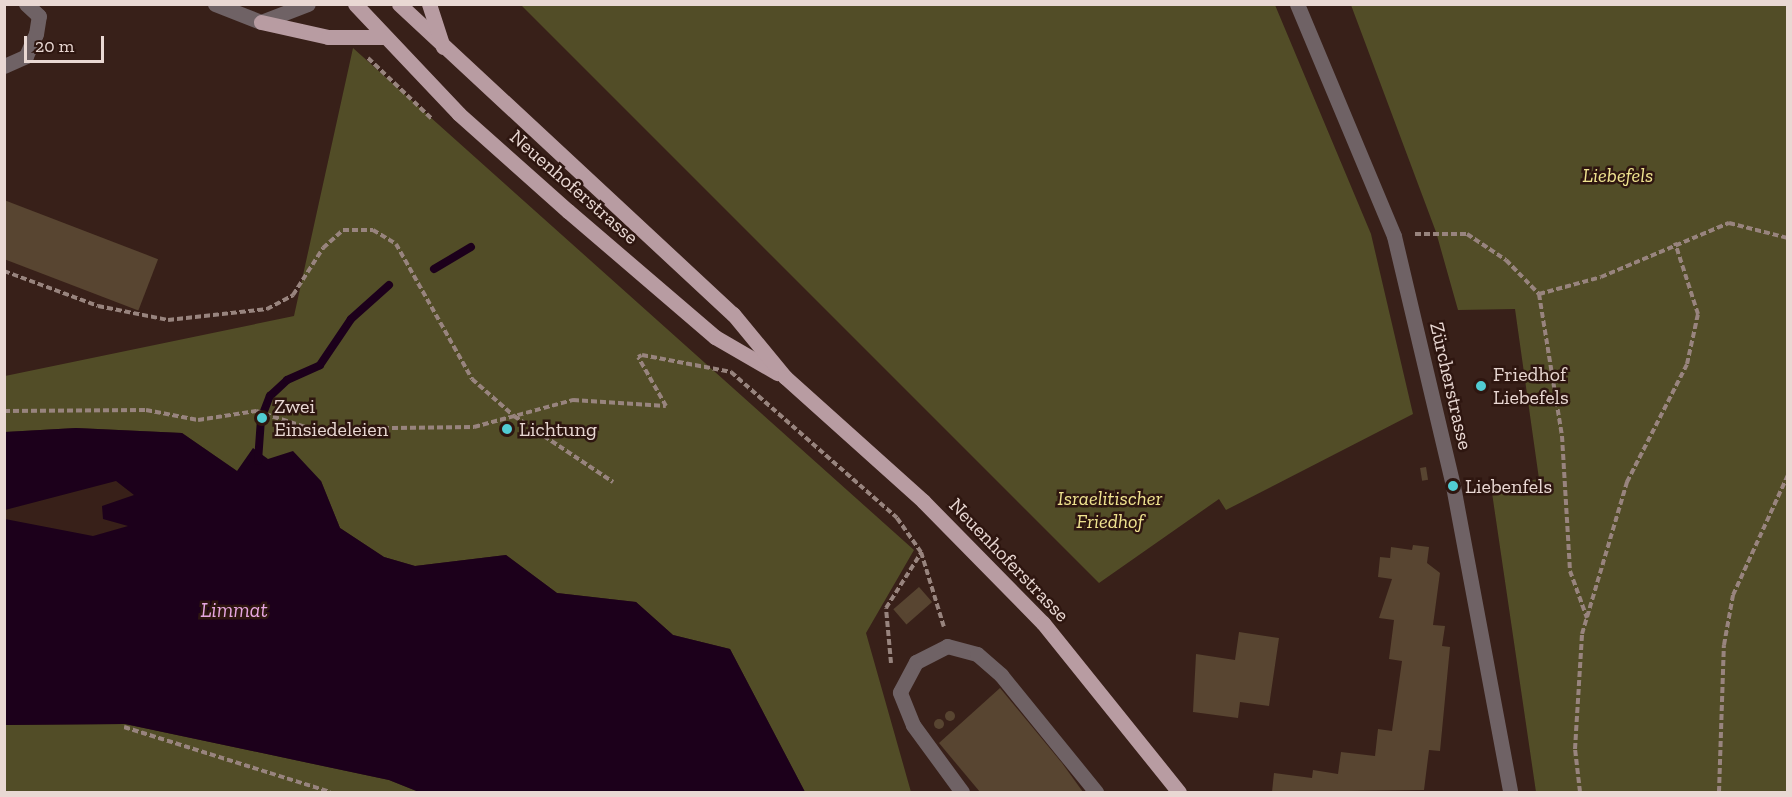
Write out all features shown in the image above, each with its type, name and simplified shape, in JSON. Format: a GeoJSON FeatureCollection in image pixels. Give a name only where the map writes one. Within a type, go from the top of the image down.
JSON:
{"type":"FeatureCollection","features":[{"type":"Feature","properties":{"kind":"main road","name":"Neuenhoferstrasse"},"geometry":{"type":"LineString","coordinates":[[355,4],[384,37],[507,158],[715,337],[785,377]]}},
{"type":"Feature","properties":{"kind":"main road","name":"Neuenhoferstrasse"},"geometry":{"type":"LineString","coordinates":[[399,4],[444,50],[733,314],[785,377],[922,501],[1043,623],[1179,792]]}},
{"type":"Feature","properties":{"kind":"main road"},"geometry":{"type":"LineString","coordinates":[[429,4],[444,50]]}},
{"type":"Feature","properties":{"kind":"main road"},"geometry":{"type":"LineString","coordinates":[[261,22],[328,38],[384,37]]}},
{"type":"Feature","properties":{"kind":"street"},"geometry":{"type":"LineString","coordinates":[[4,66],[26,56],[36,34],[39,16],[26,4]]}},
{"type":"Feature","properties":{"kind":"street"},"geometry":{"type":"LineString","coordinates":[[214,4],[261,22],[308,4]]}},
{"type":"Feature","properties":{"kind":"street","name":"Zürcherstrasse"},"geometry":{"type":"LineString","coordinates":[[1297,4],[1394,236],[1455,496],[1510,792]]}},
{"type":"Feature","properties":{"kind":"street"},"geometry":{"type":"LineString","coordinates":[[962,792],[913,725],[900,692],[916,662],[947,646],[977,654],[1002,675],[1096,792]]}},
{"type":"Feature","properties":{"kind":"path"},"geometry":{"type":"LineString","coordinates":[[1539,294],[1601,277],[1675,243],[1729,223],[1788,237]]}},
{"type":"Feature","properties":{"kind":"path"},"geometry":{"type":"LineString","coordinates":[[4,271],[98,306],[168,320],[267,309],[293,295],[323,248],[343,230],[373,230],[396,244],[472,379],[514,416],[614,483]]}},
{"type":"Feature","properties":{"kind":"path"},"geometry":{"type":"LineString","coordinates":[[1394,236],[1467,234],[1506,260],[1539,294],[1562,436],[1570,571],[1587,618]]}},
{"type":"Feature","properties":{"kind":"path"},"geometry":{"type":"LineString","coordinates":[[1580,792],[1575,749],[1587,618],[1627,482],[1688,364],[1698,314],[1675,243]]}},
{"type":"Feature","properties":{"kind":"path"},"geometry":{"type":"LineString","coordinates":[[4,411],[146,410],[198,420],[256,411],[311,429],[474,426],[573,400],[666,406],[638,357],[642,355],[731,372],[897,518],[921,552],[947,646]]}},
{"type":"Feature","properties":{"kind":"path"},"geometry":{"type":"LineString","coordinates":[[1719,792],[1724,645],[1733,595],[1788,474]]}},
{"type":"Feature","properties":{"kind":"path"},"geometry":{"type":"LineString","coordinates":[[900,692],[886,648],[886,608],[921,552]]}},
{"type":"Feature","properties":{"kind":"path"},"geometry":{"type":"LineString","coordinates":[[124,727],[330,792]]}},
{"type":"Feature","properties":{"kind":"green space","name":"Israelitischer Friedhof"},"geometry":{"type":"Polygon","coordinates":[[[521,5],[1275,5],[1371,234],[1413,414],[1226,510],[1219,499],[1099,583],[521,5]]]}},
{"type":"Feature","properties":{"kind":"green space","name":"Liebefels"},"geometry":{"type":"Polygon","coordinates":[[[1351,5],[1787,5],[1787,792],[1536,792],[1491,486],[1539,479],[1515,309],[1458,310],[1436,232],[1351,5]]]}},
{"type":"Feature","properties":{"kind":"green space"},"geometry":{"type":"Polygon","coordinates":[[[353,48],[914,550],[866,633],[911,792],[805,792],[730,649],[673,635],[636,602],[557,593],[506,555],[415,566],[384,557],[340,528],[321,481],[237,471],[182,433],[76,428],[5,432],[5,376],[294,316],[353,48]]]}},
{"type":"Feature","properties":{"kind":"green space"},"geometry":{"type":"Polygon","coordinates":[[[125,724],[389,780],[419,792],[5,792],[4,725],[125,724]]]}},
{"type":"Feature","properties":{"kind":"water","name":"Limmat"},"geometry":{"type":"Polygon","coordinates":[[[76,428],[182,433],[237,471],[253,448],[268,459],[293,451],[321,481],[340,528],[384,557],[415,566],[506,555],[557,593],[636,602],[673,635],[730,649],[805,792],[419,792],[389,780],[125,724],[5,725],[5,519],[93,536],[128,526],[103,519],[102,506],[134,495],[116,481],[5,510],[5,432],[76,428]]]}},
{"type":"Feature","properties":{"kind":"building"},"geometry":{"type":"Polygon","coordinates":[[[4,200],[158,259],[138,310],[4,259],[4,200]]]}},
{"type":"Feature","properties":{"kind":"building"},"geometry":{"type":"Polygon","coordinates":[[[1426,467],[1428,480],[1422,481],[1420,468],[1426,467]]]}},
{"type":"Feature","properties":{"kind":"building"},"geometry":{"type":"Polygon","coordinates":[[[1413,545],[1429,547],[1427,563],[1440,573],[1433,625],[1445,626],[1442,646],[1450,647],[1440,751],[1429,750],[1424,790],[1272,792],[1274,773],[1312,778],[1313,770],[1338,774],[1341,752],[1375,756],[1378,729],[1392,731],[1402,661],[1389,659],[1394,620],[1379,618],[1392,579],[1378,577],[1380,557],[1390,558],[1391,547],[1412,550],[1413,545]]]}},
{"type":"Feature","properties":{"kind":"building"},"geometry":{"type":"Polygon","coordinates":[[[919,587],[932,602],[906,624],[893,609],[919,587]]]}},
{"type":"Feature","properties":{"kind":"building"},"geometry":{"type":"Polygon","coordinates":[[[1239,632],[1279,638],[1269,706],[1240,702],[1238,718],[1193,712],[1196,654],[1235,660],[1239,632]]]}},
{"type":"Feature","properties":{"kind":"building"},"geometry":{"type":"Polygon","coordinates":[[[1000,688],[1083,792],[980,792],[939,743],[1000,688]]]}},
{"type":"Feature","properties":{"kind":"building"},"geometry":{"type":"Polygon","coordinates":[[[950,711],[955,716],[950,721],[945,716],[950,711]]]}},
{"type":"Feature","properties":{"kind":"building"},"geometry":{"type":"Polygon","coordinates":[[[939,719],[944,724],[939,729],[934,724],[939,719]]]}},
{"type":"Feature","properties":{"kind":"waterway"},"geometry":{"type":"LineString","coordinates":[[434,269],[471,247]]}},
{"type":"Feature","properties":{"kind":"waterway"},"geometry":{"type":"LineString","coordinates":[[258,461],[261,419],[270,396],[287,380],[320,365],[351,319],[389,285]]}},
{"type":"Feature","properties":{"kind":"place","name":"Friedhof Liebefels"},"geometry":{"type":"Point","coordinates":[1481,386]}},
{"type":"Feature","properties":{"kind":"place","name":"Zwei Einsiedeleien"},"geometry":{"type":"Point","coordinates":[262,418]}},
{"type":"Feature","properties":{"kind":"place","name":"Lichtung"},"geometry":{"type":"Point","coordinates":[507,429]}},
{"type":"Feature","properties":{"kind":"place","name":"Liebenfels"},"geometry":{"type":"Point","coordinates":[1453,486]}}]}
